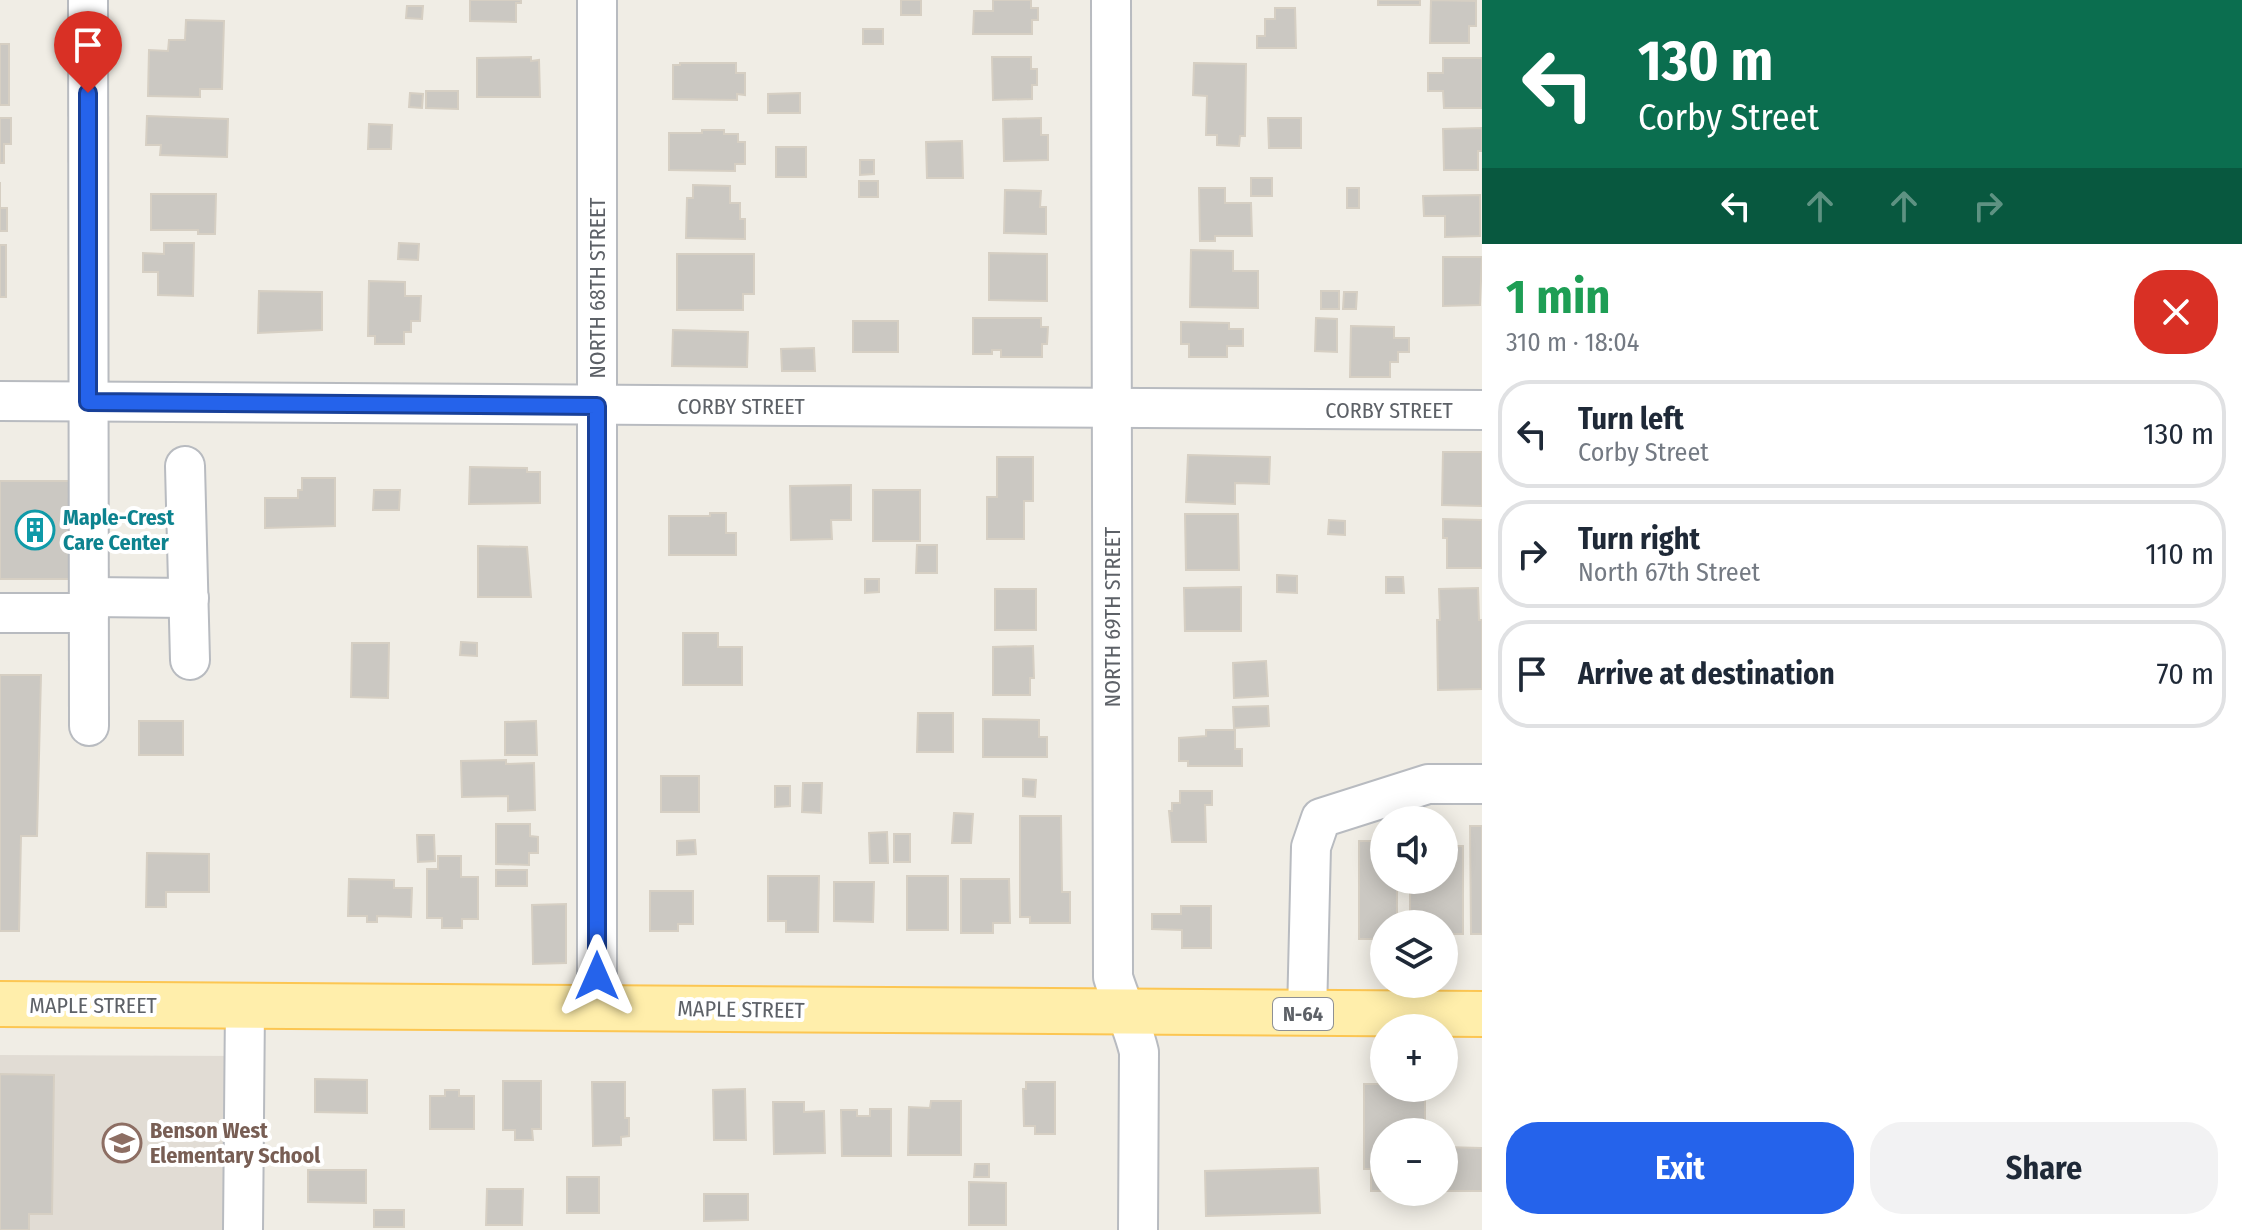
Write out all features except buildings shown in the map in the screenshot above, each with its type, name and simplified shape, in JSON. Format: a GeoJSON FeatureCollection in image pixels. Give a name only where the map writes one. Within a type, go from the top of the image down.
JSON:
{"type":"FeatureCollection","features":[{"type":"Feature","properties":{"kind":"main road","name":"MAPLE STREET"},"geometry":{"type":"LineString","coordinates":[[0,1004],[1482,1014]]}},
{"type":"Feature","properties":{"kind":"street"},"geometry":{"type":"LineString","coordinates":[[88,0],[89,726]]}},
{"type":"Feature","properties":{"kind":"street","name":"NORTH 68TH STREET"},"geometry":{"type":"LineString","coordinates":[[597,0],[597,1008]]}},
{"type":"Feature","properties":{"kind":"street","name":"NORTH 69TH STREET"},"geometry":{"type":"LineString","coordinates":[[1111,0],[1113,977],[1139,1052],[1138,1230]]}},
{"type":"Feature","properties":{"kind":"street","name":"CORBY STREET"},"geometry":{"type":"LineString","coordinates":[[0,401],[1482,410]]}},
{"type":"Feature","properties":{"kind":"street"},"geometry":{"type":"LineString","coordinates":[[185,466],[190,660]]}},
{"type":"Feature","properties":{"kind":"street"},"geometry":{"type":"LineString","coordinates":[[0,613],[189,598]]}},
{"type":"Feature","properties":{"kind":"street"},"geometry":{"type":"LineString","coordinates":[[1307,1014],[1307,908],[1311,847],[1321,818],[1428,784],[1482,784]]}},
{"type":"Feature","properties":{"kind":"street"},"geometry":{"type":"LineString","coordinates":[[243,1230],[245,1005]]}},
{"type":"Feature","properties":{"kind":"shaded area","name":"Benson West Elementary School"},"geometry":{"type":"Polygon","coordinates":[[[0,1055],[244,1056],[243,1230],[0,1230],[0,1055]]]}},
{"type":"Feature","properties":{"kind":"place","name":"Maple-Crest Care Center"},"geometry":{"type":"Point","coordinates":[35,530]}},
{"type":"Feature","properties":{"kind":"place","name":"Benson West Elementary School"},"geometry":{"type":"Point","coordinates":[122,1143]}},
{"type":"Feature","properties":{"kind":"route"},"geometry":{"type":"LineString","coordinates":[[88,93],[88,402],[597,406],[597,976]]}}]}
